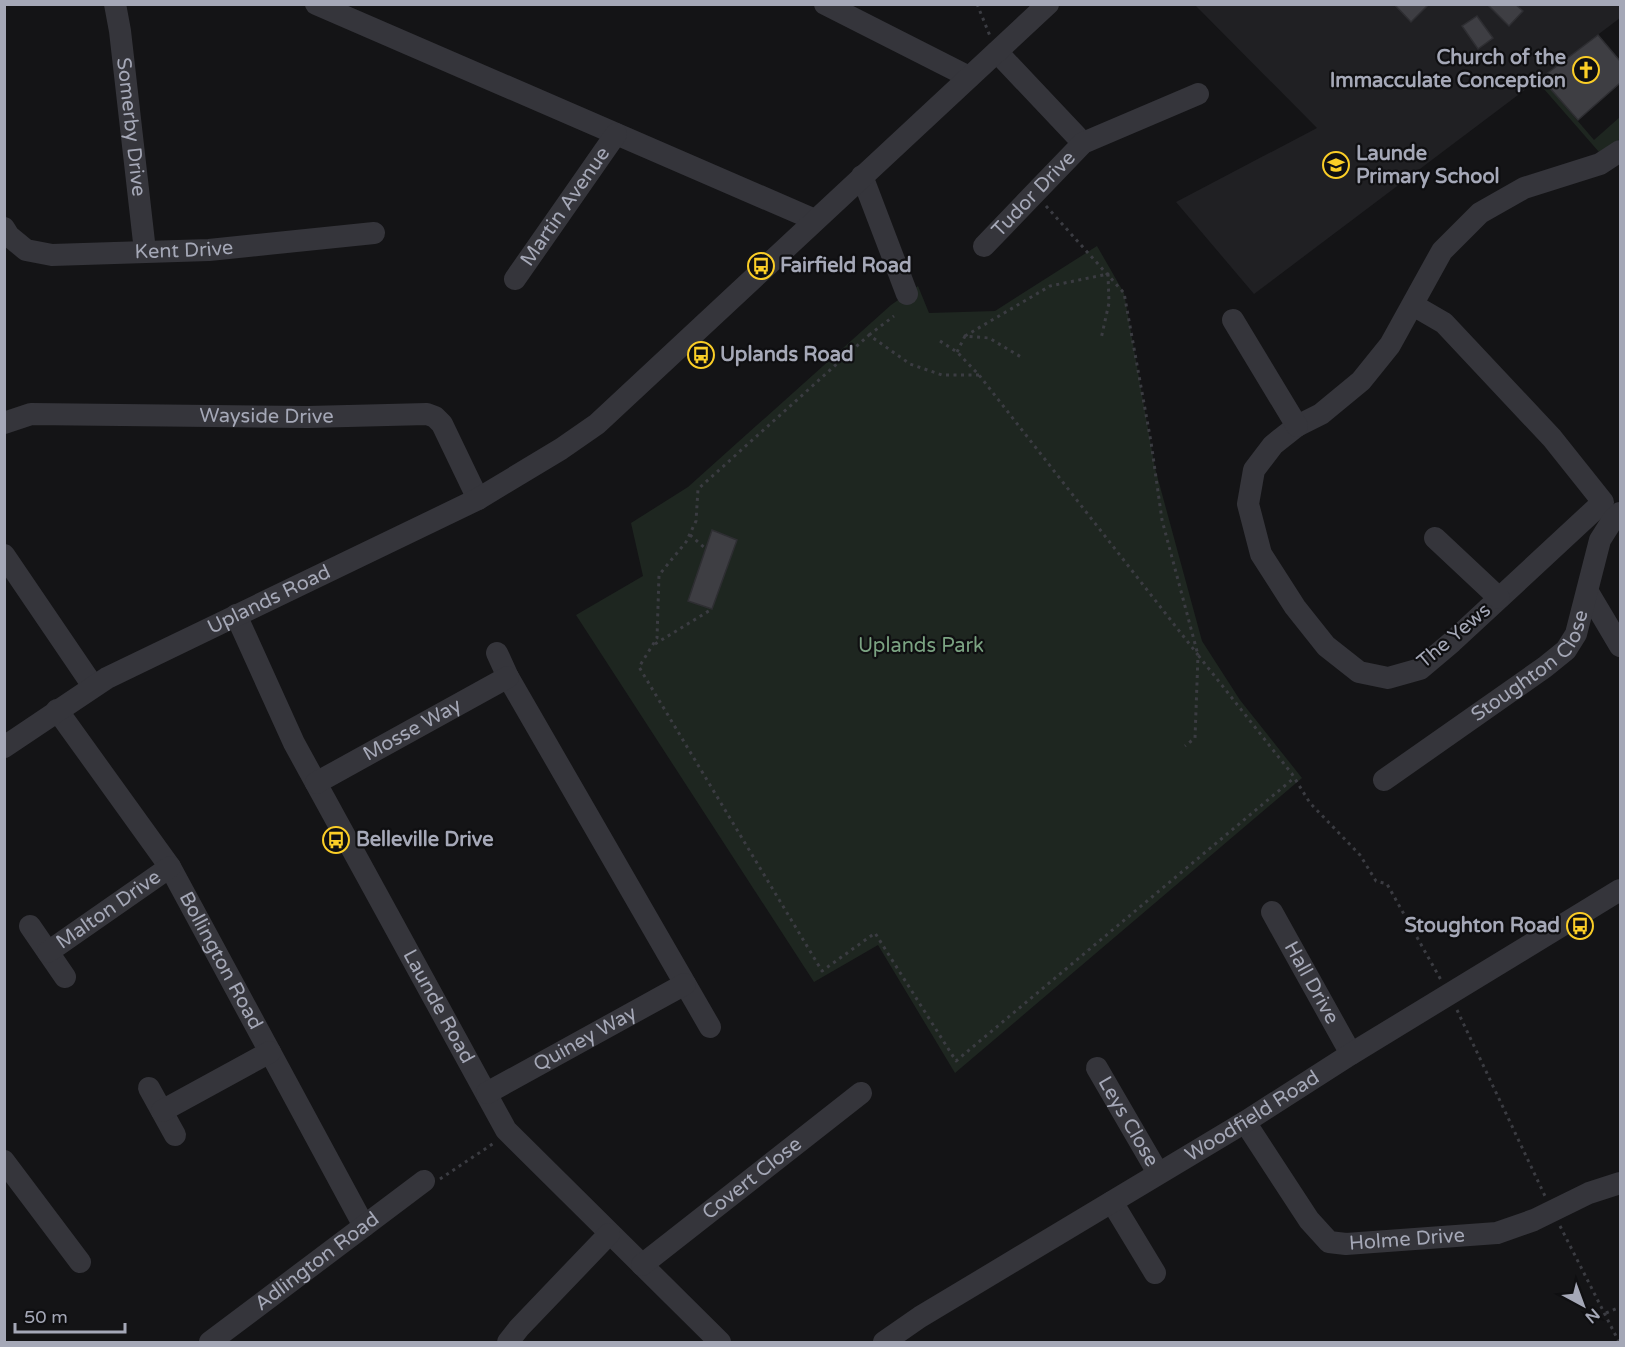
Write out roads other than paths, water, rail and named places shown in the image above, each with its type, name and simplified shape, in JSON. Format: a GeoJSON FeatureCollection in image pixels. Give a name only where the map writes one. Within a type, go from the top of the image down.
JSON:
{"type":"FeatureCollection","features":[{"type":"Feature","properties":{"kind":"street","name":"Somerby Drive"},"geometry":{"type":"LineString","coordinates":[[115,4],[145,251]]}},
{"type":"Feature","properties":{"kind":"street"},"geometry":{"type":"LineString","coordinates":[[316,4],[815,220]]}},
{"type":"Feature","properties":{"kind":"street"},"geometry":{"type":"LineString","coordinates":[[825,4],[969,77]]}},
{"type":"Feature","properties":{"kind":"street","name":"Uplands Road"},"geometry":{"type":"LineString","coordinates":[[4,747],[93,686],[478,499],[561,449],[597,423],[1048,4]]}},
{"type":"Feature","properties":{"kind":"street","name":"Tudor Drive"},"geometry":{"type":"LineString","coordinates":[[997,52],[1083,143]]}},
{"type":"Feature","properties":{"kind":"street","name":"Tudor Drive"},"geometry":{"type":"LineString","coordinates":[[984,246],[1083,143],[1198,94]]}},
{"type":"Feature","properties":{"kind":"street","name":"Martin Avenue"},"geometry":{"type":"LineString","coordinates":[[515,279],[616,134]]}},
{"type":"Feature","properties":{"kind":"street","name":"The Yews"},"geometry":{"type":"LineString","coordinates":[[1413,305],[1444,323],[1451,330],[1552,438],[1603,502],[1419,669],[1389,678],[1359,672],[1326,646],[1295,607],[1261,554],[1248,504],[1254,470],[1273,445],[1297,426],[1321,414],[1361,381],[1390,345],[1442,251],[1480,213],[1524,188],[1600,164],[1620,152]]}},
{"type":"Feature","properties":{"kind":"street"},"geometry":{"type":"LineString","coordinates":[[862,176],[907,294]]}},
{"type":"Feature","properties":{"kind":"street","name":"Kent Drive"},"geometry":{"type":"LineString","coordinates":[[4,228],[16,244],[26,250],[52,255],[209,250],[374,234]]}},
{"type":"Feature","properties":{"kind":"street"},"geometry":{"type":"LineString","coordinates":[[1233,320],[1297,426]]}},
{"type":"Feature","properties":{"kind":"street","name":"Wayside Drive"},"geometry":{"type":"LineString","coordinates":[[4,423],[31,414],[308,417],[427,414],[442,423],[478,499]]}},
{"type":"Feature","properties":{"kind":"street","name":"Stoughton Close"},"geometry":{"type":"LineString","coordinates":[[1384,780],[1566,650],[1576,634],[1600,540],[1620,513]]}},
{"type":"Feature","properties":{"kind":"street"},"geometry":{"type":"LineString","coordinates":[[1435,538],[1499,598]]}},
{"type":"Feature","properties":{"kind":"street"},"geometry":{"type":"LineString","coordinates":[[4,555],[93,686]]}},
{"type":"Feature","properties":{"kind":"street"},"geometry":{"type":"LineString","coordinates":[[1588,592],[1620,646]]}},
{"type":"Feature","properties":{"kind":"street","name":"Launde Road"},"geometry":{"type":"LineString","coordinates":[[236,615],[294,743],[506,1130],[720,1342]]}},
{"type":"Feature","properties":{"kind":"street"},"geometry":{"type":"LineString","coordinates":[[497,653],[508,676],[710,1027]]}},
{"type":"Feature","properties":{"kind":"street","name":"Mosse Way"},"geometry":{"type":"LineString","coordinates":[[316,783],[508,676]]}},
{"type":"Feature","properties":{"kind":"street","name":"Bollington Road"},"geometry":{"type":"LineString","coordinates":[[57,710],[170,867],[364,1226]]}},
{"type":"Feature","properties":{"kind":"street","name":"Malton Drive"},"geometry":{"type":"LineString","coordinates":[[48,952],[170,867]]}},
{"type":"Feature","properties":{"kind":"street","name":"Woodfield Road"},"geometry":{"type":"LineString","coordinates":[[884,1342],[920,1317],[1245,1122],[1351,1054],[1620,890]]}},
{"type":"Feature","properties":{"kind":"street","name":"Hall Drive"},"geometry":{"type":"LineString","coordinates":[[1272,912],[1351,1054]]}},
{"type":"Feature","properties":{"kind":"street","name":"Malton Drive"},"geometry":{"type":"LineString","coordinates":[[30,926],[65,977]]}},
{"type":"Feature","properties":{"kind":"street","name":"Quiney Way"},"geometry":{"type":"LineString","coordinates":[[487,1093],[685,984]]}},
{"type":"Feature","properties":{"kind":"street"},"geometry":{"type":"LineString","coordinates":[[162,1111],[270,1052]]}},
{"type":"Feature","properties":{"kind":"street","name":"Leys Close"},"geometry":{"type":"LineString","coordinates":[[1097,1068],[1158,1173]]}},
{"type":"Feature","properties":{"kind":"street"},"geometry":{"type":"LineString","coordinates":[[149,1088],[175,1135]]}},
{"type":"Feature","properties":{"kind":"street","name":"Covert Close"},"geometry":{"type":"LineString","coordinates":[[642,1265],[861,1093]]}},
{"type":"Feature","properties":{"kind":"street","name":"Holme Drive"},"geometry":{"type":"LineString","coordinates":[[1245,1122],[1309,1220],[1329,1242],[1346,1244],[1497,1233],[1589,1193],[1620,1183]]}},
{"type":"Feature","properties":{"kind":"street"},"geometry":{"type":"LineString","coordinates":[[4,1161],[80,1262]]}},
{"type":"Feature","properties":{"kind":"street","name":"Adlington Road"},"geometry":{"type":"LineString","coordinates":[[218,1340],[424,1180]]}},
{"type":"Feature","properties":{"kind":"street"},"geometry":{"type":"LineString","coordinates":[[1112,1202],[1155,1273]]}},
{"type":"Feature","properties":{"kind":"street"},"geometry":{"type":"LineString","coordinates":[[508,1342],[609,1234]]}},
{"type":"Feature","properties":{"kind":"place","name":"Church of the Immacculate Conception"},"geometry":{"type":"Point","coordinates":[1586,70]}},
{"type":"Feature","properties":{"kind":"place","name":"Launde Primary School"},"geometry":{"type":"Point","coordinates":[1336,165]}},
{"type":"Feature","properties":{"kind":"place","name":"Fairfield Road"},"geometry":{"type":"Point","coordinates":[761,266]}},
{"type":"Feature","properties":{"kind":"place","name":"Uplands Road"},"geometry":{"type":"Point","coordinates":[701,355]}},
{"type":"Feature","properties":{"kind":"place","name":"Belleville Drive"},"geometry":{"type":"Point","coordinates":[336,840]}},
{"type":"Feature","properties":{"kind":"place","name":"Stoughton Road"},"geometry":{"type":"Point","coordinates":[1580,926]}},
{"type":"Feature","properties":{"kind":"park label","name":"Uplands Park"},"geometry":{"type":"Point","coordinates":[921,646]}}]}
